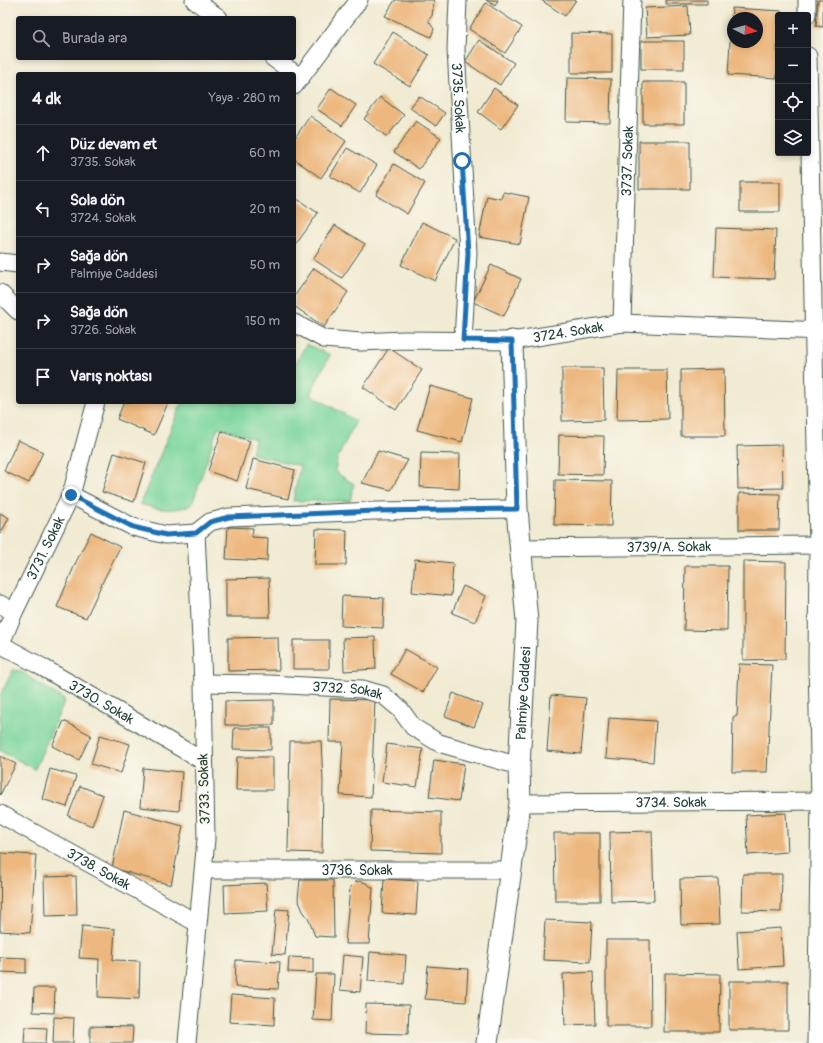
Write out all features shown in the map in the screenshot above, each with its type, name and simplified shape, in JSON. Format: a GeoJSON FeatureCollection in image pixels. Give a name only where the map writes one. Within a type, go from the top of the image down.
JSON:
{"type":"FeatureCollection","features":[{"type":"Feature","properties":{"kind":"street"},"geometry":{"type":"LineString","coordinates":[[194,0],[216,16]]}},
{"type":"Feature","properties":{"kind":"street"},"geometry":{"type":"LineString","coordinates":[[297,82],[359,0]]}},
{"type":"Feature","properties":{"kind":"street","name":"3735. Sokak"},"geometry":{"type":"LineString","coordinates":[[458,0],[456,50],[468,253],[463,340]]}},
{"type":"Feature","properties":{"kind":"street","name":"3737. Sokak"},"geometry":{"type":"LineString","coordinates":[[622,323],[632,0]]}},
{"type":"Feature","properties":{"kind":"street"},"geometry":{"type":"LineString","coordinates":[[807,0],[807,12]]}},
{"type":"Feature","properties":{"kind":"street"},"geometry":{"type":"LineString","coordinates":[[276,60],[287,72]]}},
{"type":"Feature","properties":{"kind":"street"},"geometry":{"type":"LineString","coordinates":[[809,84],[818,331],[817,663],[821,801],[816,1043]]}},
{"type":"Feature","properties":{"kind":"street"},"geometry":{"type":"LineString","coordinates":[[0,262],[16,264]]}},
{"type":"Feature","properties":{"kind":"street"},"geometry":{"type":"LineString","coordinates":[[0,293],[16,308]]}},
{"type":"Feature","properties":{"kind":"street","name":"3724. Sokak"},"geometry":{"type":"LineString","coordinates":[[296,324],[324,339],[361,342],[403,340],[512,341],[622,323],[818,331]]}},
{"type":"Feature","properties":{"kind":"street","name":"Palmiye Caddesi"},"geometry":{"type":"LineString","coordinates":[[487,1043],[520,802],[519,766],[527,621],[517,509],[512,341]]}},
{"type":"Feature","properties":{"kind":"street","name":"3731. Sokak"},"geometry":{"type":"LineString","coordinates":[[0,645],[7,608],[71,495],[95,404]]}},
{"type":"Feature","properties":{"kind":"street"},"geometry":{"type":"LineString","coordinates":[[71,495],[133,527],[166,535],[196,533],[210,522],[229,517],[376,511],[517,509]]}},
{"type":"Feature","properties":{"kind":"street","name":"3733. Sokak"},"geometry":{"type":"LineString","coordinates":[[187,1043],[206,839],[196,533]]}},
{"type":"Feature","properties":{"kind":"street","name":"3739/A. Sokak"},"geometry":{"type":"LineString","coordinates":[[520,548],[818,545]]}},
{"type":"Feature","properties":{"kind":"street","name":"3730. Sokak"},"geometry":{"type":"LineString","coordinates":[[0,645],[42,667],[204,761]]}},
{"type":"Feature","properties":{"kind":"street","name":"3732. Sokak"},"geometry":{"type":"LineString","coordinates":[[202,683],[269,684],[362,689],[383,695],[400,709],[413,727],[439,743],[519,766]]}},
{"type":"Feature","properties":{"kind":"street","name":"3734. Sokak"},"geometry":{"type":"LineString","coordinates":[[520,802],[821,801]]}},
{"type":"Feature","properties":{"kind":"street","name":"3738. Sokak"},"geometry":{"type":"LineString","coordinates":[[0,814],[197,923]]}},
{"type":"Feature","properties":{"kind":"street","name":"3736. Sokak"},"geometry":{"type":"LineString","coordinates":[[204,870],[510,870]]}},
{"type":"Feature","properties":{"kind":"green space"},"geometry":{"type":"Polygon","coordinates":[[[306,344],[330,355],[310,394],[356,421],[337,459],[335,472],[354,484],[350,501],[293,501],[300,466],[252,454],[255,439],[218,427],[192,505],[178,509],[166,509],[154,508],[140,504],[181,404],[296,404],[296,362],[306,344]]]}},
{"type":"Feature","properties":{"kind":"green space"},"geometry":{"type":"Polygon","coordinates":[[[13,670],[20,671],[65,700],[35,769],[0,751],[0,696],[13,670]]]}},
{"type":"Feature","properties":{"kind":"building"},"geometry":{"type":"Polygon","coordinates":[[[395,0],[434,0],[432,16],[428,20],[434,29],[431,37],[385,16],[395,0]]]}},
{"type":"Feature","properties":{"kind":"building"},"geometry":{"type":"Polygon","coordinates":[[[486,0],[498,0],[495,6],[486,0]]]}},
{"type":"Feature","properties":{"kind":"building"},"geometry":{"type":"Polygon","coordinates":[[[541,0],[576,0],[565,16],[541,0]]]}},
{"type":"Feature","properties":{"kind":"building"},"geometry":{"type":"Polygon","coordinates":[[[666,0],[707,0],[707,4],[666,4],[666,0]]]}},
{"type":"Feature","properties":{"kind":"building"},"geometry":{"type":"Polygon","coordinates":[[[818,0],[823,0],[823,27],[816,26],[818,0]]]}},
{"type":"Feature","properties":{"kind":"building"},"geometry":{"type":"Polygon","coordinates":[[[486,3],[522,27],[505,53],[469,29],[486,3]]]}},
{"type":"Feature","properties":{"kind":"building"},"geometry":{"type":"Polygon","coordinates":[[[688,6],[690,35],[647,37],[645,8],[688,6]]]}},
{"type":"Feature","properties":{"kind":"building"},"geometry":{"type":"Polygon","coordinates":[[[732,8],[782,11],[775,12],[775,78],[728,75],[730,48],[763,48],[763,12],[732,12],[732,8]]]}},
{"type":"Feature","properties":{"kind":"building"},"geometry":{"type":"Polygon","coordinates":[[[393,32],[429,55],[410,86],[373,64],[393,32]]]}},
{"type":"Feature","properties":{"kind":"building"},"geometry":{"type":"Polygon","coordinates":[[[571,33],[612,34],[612,73],[571,73],[571,33]]]}},
{"type":"Feature","properties":{"kind":"building"},"geometry":{"type":"Polygon","coordinates":[[[479,40],[514,63],[500,85],[465,62],[479,40]]]}},
{"type":"Feature","properties":{"kind":"building"},"geometry":{"type":"Polygon","coordinates":[[[641,41],[684,41],[684,69],[641,69],[641,41]]]}},
{"type":"Feature","properties":{"kind":"building"},"geometry":{"type":"Polygon","coordinates":[[[567,78],[611,79],[610,123],[566,122],[567,78]]]}},
{"type":"Feature","properties":{"kind":"building"},"geometry":{"type":"Polygon","coordinates":[[[643,82],[684,82],[684,124],[643,124],[643,82]]]}},
{"type":"Feature","properties":{"kind":"building"},"geometry":{"type":"Polygon","coordinates":[[[331,88],[356,105],[342,126],[317,109],[331,88]]]}},
{"type":"Feature","properties":{"kind":"building"},"geometry":{"type":"Polygon","coordinates":[[[494,88],[518,105],[501,129],[478,112],[494,88]]]}},
{"type":"Feature","properties":{"kind":"building"},"geometry":{"type":"Polygon","coordinates":[[[419,96],[445,113],[436,126],[410,108],[419,96]]]}},
{"type":"Feature","properties":{"kind":"building"},"geometry":{"type":"Polygon","coordinates":[[[380,97],[404,115],[387,137],[364,119],[380,97]]]}},
{"type":"Feature","properties":{"kind":"building"},"geometry":{"type":"Polygon","coordinates":[[[310,116],[346,141],[321,178],[296,160],[296,136],[310,116]]]}},
{"type":"Feature","properties":{"kind":"building"},"geometry":{"type":"Polygon","coordinates":[[[416,121],[441,138],[419,169],[394,152],[416,121]]]}},
{"type":"Feature","properties":{"kind":"building"},"geometry":{"type":"Polygon","coordinates":[[[639,141],[690,141],[690,189],[639,189],[639,141]]]}},
{"type":"Feature","properties":{"kind":"building"},"geometry":{"type":"Polygon","coordinates":[[[347,148],[377,165],[360,193],[330,176],[347,148]]]}},
{"type":"Feature","properties":{"kind":"building"},"geometry":{"type":"Polygon","coordinates":[[[394,164],[425,183],[407,214],[376,195],[394,164]]]}},
{"type":"Feature","properties":{"kind":"building"},"geometry":{"type":"Polygon","coordinates":[[[740,182],[780,182],[780,212],[740,212],[740,182]]]}},
{"type":"Feature","properties":{"kind":"building"},"geometry":{"type":"Polygon","coordinates":[[[503,192],[529,197],[520,244],[479,237],[487,196],[501,199],[503,192]]]}},
{"type":"Feature","properties":{"kind":"building"},"geometry":{"type":"Polygon","coordinates":[[[296,198],[318,213],[296,245],[296,198]]]}},
{"type":"Feature","properties":{"kind":"building"},"geometry":{"type":"Polygon","coordinates":[[[422,222],[455,238],[435,281],[401,265],[422,222]]]}},
{"type":"Feature","properties":{"kind":"building"},"geometry":{"type":"Polygon","coordinates":[[[335,225],[365,244],[342,278],[313,259],[335,225]]]}},
{"type":"Feature","properties":{"kind":"building"},"geometry":{"type":"Polygon","coordinates":[[[716,228],[776,230],[774,279],[714,277],[716,228]]]}},
{"type":"Feature","properties":{"kind":"building"},"geometry":{"type":"Polygon","coordinates":[[[491,265],[521,279],[504,316],[473,302],[491,265]]]}},
{"type":"Feature","properties":{"kind":"building"},"geometry":{"type":"Polygon","coordinates":[[[314,268],[348,292],[324,327],[296,307],[296,294],[314,268]]]}},
{"type":"Feature","properties":{"kind":"building"},"geometry":{"type":"Polygon","coordinates":[[[389,348],[422,370],[396,410],[363,387],[389,348]]]}},
{"type":"Feature","properties":{"kind":"building"},"geometry":{"type":"Polygon","coordinates":[[[562,368],[603,368],[604,420],[562,421],[562,368]]]}},
{"type":"Feature","properties":{"kind":"building"},"geometry":{"type":"Polygon","coordinates":[[[724,369],[725,436],[681,436],[681,370],[724,369]]]}},
{"type":"Feature","properties":{"kind":"building"},"geometry":{"type":"Polygon","coordinates":[[[618,370],[667,370],[668,419],[617,420],[618,370]]]}},
{"type":"Feature","properties":{"kind":"building"},"geometry":{"type":"Polygon","coordinates":[[[430,386],[473,398],[462,442],[417,430],[430,386]]]}},
{"type":"Feature","properties":{"kind":"building"},"geometry":{"type":"Polygon","coordinates":[[[123,404],[168,404],[154,435],[117,419],[123,404]]]}},
{"type":"Feature","properties":{"kind":"building"},"geometry":{"type":"Polygon","coordinates":[[[222,431],[250,441],[237,481],[208,471],[222,431]]]}},
{"type":"Feature","properties":{"kind":"building"},"geometry":{"type":"Polygon","coordinates":[[[559,435],[604,436],[603,475],[558,474],[559,435]]]}},
{"type":"Feature","properties":{"kind":"building"},"geometry":{"type":"Polygon","coordinates":[[[18,440],[43,452],[29,483],[4,471],[18,440]]]}},
{"type":"Feature","properties":{"kind":"building"},"geometry":{"type":"Polygon","coordinates":[[[782,445],[783,488],[738,489],[737,446],[782,445]]]}},
{"type":"Feature","properties":{"kind":"building"},"geometry":{"type":"Polygon","coordinates":[[[378,451],[408,460],[391,490],[362,483],[378,451]]]}},
{"type":"Feature","properties":{"kind":"building"},"geometry":{"type":"Polygon","coordinates":[[[114,453],[146,463],[134,502],[102,492],[114,453]]]}},
{"type":"Feature","properties":{"kind":"building"},"geometry":{"type":"Polygon","coordinates":[[[421,453],[460,454],[459,489],[420,487],[421,453]]]}},
{"type":"Feature","properties":{"kind":"building"},"geometry":{"type":"Polygon","coordinates":[[[253,459],[295,470],[288,499],[246,489],[253,459]]]}},
{"type":"Feature","properties":{"kind":"building"},"geometry":{"type":"Polygon","coordinates":[[[555,480],[612,481],[611,526],[554,525],[555,480]]]}},
{"type":"Feature","properties":{"kind":"building"},"geometry":{"type":"Polygon","coordinates":[[[739,493],[780,494],[779,530],[739,530],[739,493]]]}},
{"type":"Feature","properties":{"kind":"building"},"geometry":{"type":"Polygon","coordinates":[[[0,513],[9,518],[0,534],[0,513]]]}},
{"type":"Feature","properties":{"kind":"building"},"geometry":{"type":"Polygon","coordinates":[[[228,527],[253,528],[252,537],[268,538],[267,561],[226,559],[228,527]]]}},
{"type":"Feature","properties":{"kind":"building"},"geometry":{"type":"Polygon","coordinates":[[[316,529],[347,530],[346,565],[315,565],[316,529]]]}},
{"type":"Feature","properties":{"kind":"building"},"geometry":{"type":"Polygon","coordinates":[[[91,532],[120,547],[86,618],[57,607],[76,562],[91,532]]]}},
{"type":"Feature","properties":{"kind":"building"},"geometry":{"type":"Polygon","coordinates":[[[415,559],[453,563],[451,596],[412,592],[415,559]]]}},
{"type":"Feature","properties":{"kind":"building"},"geometry":{"type":"Polygon","coordinates":[[[743,561],[786,562],[785,659],[743,660],[743,561]]]}},
{"type":"Feature","properties":{"kind":"building"},"geometry":{"type":"Polygon","coordinates":[[[685,566],[728,566],[727,631],[684,630],[685,566]]]}},
{"type":"Feature","properties":{"kind":"building"},"geometry":{"type":"Polygon","coordinates":[[[269,578],[270,617],[226,617],[226,579],[269,578]]]}},
{"type":"Feature","properties":{"kind":"building"},"geometry":{"type":"Polygon","coordinates":[[[463,586],[486,596],[475,622],[452,613],[463,586]]]}},
{"type":"Feature","properties":{"kind":"building"},"geometry":{"type":"Polygon","coordinates":[[[342,596],[384,598],[383,628],[341,626],[342,596]]]}},
{"type":"Feature","properties":{"kind":"building"},"geometry":{"type":"Polygon","coordinates":[[[278,637],[279,670],[228,671],[228,638],[278,637]]]}},
{"type":"Feature","properties":{"kind":"building"},"geometry":{"type":"Polygon","coordinates":[[[375,637],[376,669],[344,671],[343,638],[375,637]]]}},
{"type":"Feature","properties":{"kind":"building"},"geometry":{"type":"Polygon","coordinates":[[[293,640],[329,640],[329,669],[293,669],[293,640]]]}},
{"type":"Feature","properties":{"kind":"building"},"geometry":{"type":"Polygon","coordinates":[[[405,649],[437,667],[423,692],[391,674],[405,649]]]}},
{"type":"Feature","properties":{"kind":"building"},"geometry":{"type":"Polygon","coordinates":[[[739,664],[772,665],[767,772],[732,772],[733,717],[737,716],[739,664]]]}},
{"type":"Feature","properties":{"kind":"building"},"geometry":{"type":"Polygon","coordinates":[[[453,693],[483,705],[474,727],[445,716],[453,693]]]}},
{"type":"Feature","properties":{"kind":"building"},"geometry":{"type":"Polygon","coordinates":[[[551,695],[586,698],[581,754],[547,751],[551,695]]]}},
{"type":"Feature","properties":{"kind":"building"},"geometry":{"type":"Polygon","coordinates":[[[330,699],[375,700],[371,797],[340,795],[343,742],[329,742],[330,699]]]}},
{"type":"Feature","properties":{"kind":"building"},"geometry":{"type":"Polygon","coordinates":[[[274,700],[274,725],[225,725],[225,701],[274,700]]]}},
{"type":"Feature","properties":{"kind":"building"},"geometry":{"type":"Polygon","coordinates":[[[609,718],[656,721],[653,762],[606,758],[609,718]]]}},
{"type":"Feature","properties":{"kind":"building"},"geometry":{"type":"Polygon","coordinates":[[[64,721],[91,735],[79,760],[52,746],[64,721]]]}},
{"type":"Feature","properties":{"kind":"building"},"geometry":{"type":"Polygon","coordinates":[[[234,728],[271,728],[271,750],[233,749],[234,728]]]}},
{"type":"Feature","properties":{"kind":"building"},"geometry":{"type":"Polygon","coordinates":[[[100,735],[130,744],[121,773],[91,764],[100,735]]]}},
{"type":"Feature","properties":{"kind":"building"},"geometry":{"type":"Polygon","coordinates":[[[290,741],[321,741],[323,781],[322,853],[288,852],[290,741]]]}},
{"type":"Feature","properties":{"kind":"building"},"geometry":{"type":"Polygon","coordinates":[[[387,744],[423,749],[417,787],[382,782],[387,744]]]}},
{"type":"Feature","properties":{"kind":"building"},"geometry":{"type":"Polygon","coordinates":[[[0,756],[16,764],[0,795],[0,756]]]}},
{"type":"Feature","properties":{"kind":"building"},"geometry":{"type":"Polygon","coordinates":[[[237,757],[273,757],[273,790],[236,790],[237,757]]]}},
{"type":"Feature","properties":{"kind":"building"},"geometry":{"type":"Polygon","coordinates":[[[434,760],[464,764],[459,801],[429,797],[434,760]]]}},
{"type":"Feature","properties":{"kind":"building"},"geometry":{"type":"Polygon","coordinates":[[[143,768],[182,772],[179,811],[140,807],[143,768]]]}},
{"type":"Feature","properties":{"kind":"building"},"geometry":{"type":"Polygon","coordinates":[[[50,769],[76,776],[67,807],[42,799],[50,769]]]}},
{"type":"Feature","properties":{"kind":"building"},"geometry":{"type":"Polygon","coordinates":[[[80,786],[103,795],[92,826],[68,816],[80,786]]]}},
{"type":"Feature","properties":{"kind":"building"},"geometry":{"type":"Polygon","coordinates":[[[124,810],[183,826],[171,885],[112,868],[124,810]]]}},
{"type":"Feature","properties":{"kind":"building"},"geometry":{"type":"Polygon","coordinates":[[[371,810],[441,812],[441,853],[370,851],[371,810]]]}},
{"type":"Feature","properties":{"kind":"building"},"geometry":{"type":"Polygon","coordinates":[[[786,813],[788,852],[748,855],[746,815],[786,813]]]}},
{"type":"Feature","properties":{"kind":"building"},"geometry":{"type":"Polygon","coordinates":[[[652,831],[654,901],[611,902],[610,832],[652,831]]]}},
{"type":"Feature","properties":{"kind":"building"},"geometry":{"type":"Polygon","coordinates":[[[554,833],[600,833],[600,901],[555,901],[554,833]]]}},
{"type":"Feature","properties":{"kind":"building"},"geometry":{"type":"Polygon","coordinates":[[[1,853],[36,855],[30,933],[0,931],[1,853]]]}},
{"type":"Feature","properties":{"kind":"building"},"geometry":{"type":"Polygon","coordinates":[[[743,874],[782,874],[781,912],[742,911],[743,874]]]}},
{"type":"Feature","properties":{"kind":"building"},"geometry":{"type":"Polygon","coordinates":[[[76,876],[77,915],[45,916],[44,877],[76,876]]]}},
{"type":"Feature","properties":{"kind":"building"},"geometry":{"type":"Polygon","coordinates":[[[718,878],[720,924],[681,925],[680,879],[718,878]]]}},
{"type":"Feature","properties":{"kind":"building"},"geometry":{"type":"Polygon","coordinates":[[[384,879],[418,881],[416,915],[382,913],[384,879]]]}},
{"type":"Feature","properties":{"kind":"building"},"geometry":{"type":"Polygon","coordinates":[[[300,880],[333,880],[334,937],[315,936],[298,899],[300,880]]]}},
{"type":"Feature","properties":{"kind":"building"},"geometry":{"type":"Polygon","coordinates":[[[360,881],[373,888],[369,944],[345,944],[350,887],[355,882],[360,881]]]}},
{"type":"Feature","properties":{"kind":"building"},"geometry":{"type":"Polygon","coordinates":[[[266,883],[268,911],[225,913],[224,885],[266,883]]]}},
{"type":"Feature","properties":{"kind":"building"},"geometry":{"type":"Polygon","coordinates":[[[276,909],[289,910],[285,955],[272,954],[276,909]]]}},
{"type":"Feature","properties":{"kind":"building"},"geometry":{"type":"Polygon","coordinates":[[[545,920],[592,922],[590,962],[543,960],[545,920]]]}},
{"type":"Feature","properties":{"kind":"building"},"geometry":{"type":"Polygon","coordinates":[[[82,926],[115,929],[113,960],[140,961],[139,999],[98,997],[99,959],[79,958],[82,926]]]}},
{"type":"Feature","properties":{"kind":"building"},"geometry":{"type":"Polygon","coordinates":[[[781,928],[783,966],[739,969],[737,931],[781,928]]]}},
{"type":"Feature","properties":{"kind":"building"},"geometry":{"type":"Polygon","coordinates":[[[606,940],[650,940],[651,1026],[606,1026],[606,940]]]}},
{"type":"Feature","properties":{"kind":"building"},"geometry":{"type":"Polygon","coordinates":[[[370,952],[406,955],[404,984],[368,981],[370,952]]]}},
{"type":"Feature","properties":{"kind":"building"},"geometry":{"type":"Polygon","coordinates":[[[343,955],[363,957],[360,992],[340,990],[343,955]]]}},
{"type":"Feature","properties":{"kind":"building"},"geometry":{"type":"Polygon","coordinates":[[[0,957],[26,958],[26,973],[0,972],[0,957]]]}},
{"type":"Feature","properties":{"kind":"building"},"geometry":{"type":"Polygon","coordinates":[[[289,957],[313,958],[313,973],[288,972],[289,957]]]}},
{"type":"Feature","properties":{"kind":"building"},"geometry":{"type":"Polygon","coordinates":[[[236,960],[280,962],[278,989],[235,987],[236,960]]]}},
{"type":"Feature","properties":{"kind":"building"},"geometry":{"type":"Polygon","coordinates":[[[428,966],[468,969],[466,1002],[425,999],[428,966]]]}},
{"type":"Feature","properties":{"kind":"building"},"geometry":{"type":"Polygon","coordinates":[[[593,972],[595,1024],[565,1025],[563,974],[593,972]]]}},
{"type":"Feature","properties":{"kind":"building"},"geometry":{"type":"Polygon","coordinates":[[[665,973],[720,974],[719,1032],[664,1032],[665,973]]]}},
{"type":"Feature","properties":{"kind":"building"},"geometry":{"type":"Polygon","coordinates":[[[316,974],[334,974],[332,1021],[313,1020],[316,974]]]}},
{"type":"Feature","properties":{"kind":"building"},"geometry":{"type":"Polygon","coordinates":[[[729,981],[788,981],[788,1030],[729,1030],[729,981]]]}},
{"type":"Feature","properties":{"kind":"building"},"geometry":{"type":"Polygon","coordinates":[[[34,988],[55,988],[54,1013],[33,1012],[34,988]]]}},
{"type":"Feature","properties":{"kind":"building"},"geometry":{"type":"Polygon","coordinates":[[[231,995],[275,998],[274,1025],[229,1022],[231,995]]]}},
{"type":"Feature","properties":{"kind":"building"},"geometry":{"type":"Polygon","coordinates":[[[366,1004],[409,1005],[408,1034],[365,1033],[366,1004]]]}},
{"type":"Feature","properties":{"kind":"building"},"geometry":{"type":"Polygon","coordinates":[[[54,1017],[74,1018],[73,1043],[53,1043],[54,1017]]]}},
{"type":"Feature","properties":{"kind":"building"},"geometry":{"type":"Polygon","coordinates":[[[90,1026],[133,1027],[132,1043],[90,1043],[90,1026]]]}},
{"type":"Feature","properties":{"kind":"building"},"geometry":{"type":"Polygon","coordinates":[[[25,1027],[47,1028],[46,1043],[24,1043],[25,1027]]]}},
{"type":"Feature","properties":{"kind":"route"},"geometry":{"type":"LineString","coordinates":[[71,495],[133,527],[166,535],[196,533],[210,522],[229,517],[376,511],[517,509],[512,341],[463,340],[468,253],[462,161]]}}]}
